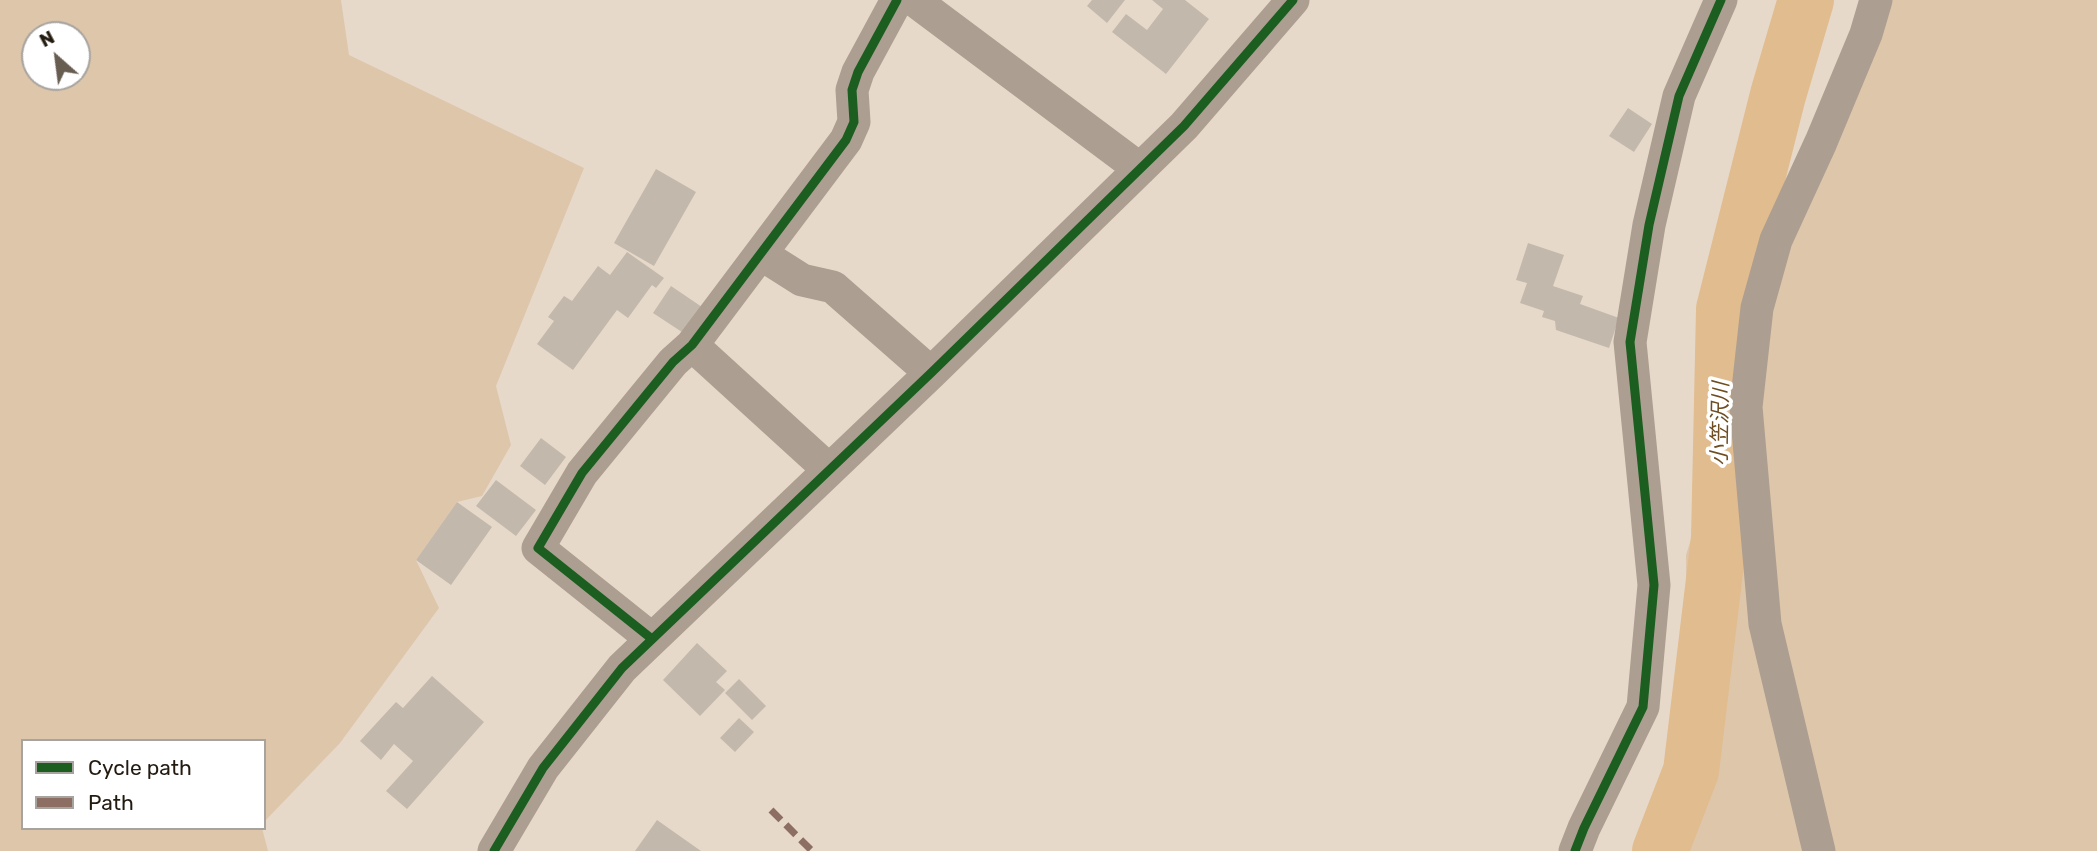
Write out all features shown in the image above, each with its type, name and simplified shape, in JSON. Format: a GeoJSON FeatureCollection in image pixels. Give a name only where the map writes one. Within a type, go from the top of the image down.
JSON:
{"type":"FeatureCollection","features":[{"type":"Feature","properties":{"kind":"street"},"geometry":{"type":"LineString","coordinates":[[652,639],[538,548],[582,473],[673,362],[692,345],[846,140],[854,122],[852,90],[858,72],[897,0]]}},
{"type":"Feature","properties":{"kind":"street"},"geometry":{"type":"LineString","coordinates":[[914,0],[1140,169]]}},
{"type":"Feature","properties":{"kind":"street"},"geometry":{"type":"LineString","coordinates":[[494,851],[543,768],[622,668],[931,373],[1184,126],[1293,0]]}},
{"type":"Feature","properties":{"kind":"street"},"geometry":{"type":"LineString","coordinates":[[1575,851],[1643,707],[1654,585],[1630,342],[1649,225],[1679,96],[1721,0]]}},
{"type":"Feature","properties":{"kind":"street"},"geometry":{"type":"LineString","coordinates":[[1819,851],[1765,624],[1746,407],[1758,308],[1776,240],[1821,142],[1866,34],[1876,0]]}},
{"type":"Feature","properties":{"kind":"street"},"geometry":{"type":"LineString","coordinates":[[761,254],[802,280],[833,287],[931,373]]}},
{"type":"Feature","properties":{"kind":"street"},"geometry":{"type":"LineString","coordinates":[[692,345],[828,469]]}},
{"type":"Feature","properties":{"kind":"shaded area"},"geometry":{"type":"Polygon","coordinates":[[[0,0],[341,0],[349,55],[584,168],[496,386],[511,445],[482,496],[457,502],[416,560],[439,608],[340,743],[266,820],[266,739],[21,739],[21,830],[263,830],[268,851],[0,851],[0,0]]]}},
{"type":"Feature","properties":{"kind":"shaded area"},"geometry":{"type":"Polygon","coordinates":[[[1882,0],[2097,0],[2097,851],[1688,851],[1686,555],[1746,365],[1882,0]]]}},
{"type":"Feature","properties":{"kind":"building"},"geometry":{"type":"Polygon","coordinates":[[[1092,0],[1125,0],[1107,23],[1087,6],[1092,0]]]}},
{"type":"Feature","properties":{"kind":"building"},"geometry":{"type":"Polygon","coordinates":[[[1152,0],[1185,0],[1209,19],[1166,74],[1112,32],[1126,14],[1147,30],[1163,9],[1152,0]]]}},
{"type":"Feature","properties":{"kind":"building"},"geometry":{"type":"Polygon","coordinates":[[[1628,108],[1652,124],[1634,152],[1609,136],[1628,108]]]}},
{"type":"Feature","properties":{"kind":"building"},"geometry":{"type":"Polygon","coordinates":[[[656,169],[696,192],[654,266],[614,243],[656,169]]]}},
{"type":"Feature","properties":{"kind":"building"},"geometry":{"type":"Polygon","coordinates":[[[1528,243],[1564,255],[1553,286],[1583,296],[1580,304],[1619,318],[1609,348],[1556,330],[1555,321],[1542,317],[1544,311],[1520,303],[1527,283],[1516,280],[1528,243]]]}},
{"type":"Feature","properties":{"kind":"building"},"geometry":{"type":"Polygon","coordinates":[[[627,252],[664,278],[656,288],[652,285],[628,318],[617,310],[573,370],[537,344],[554,321],[548,317],[564,296],[572,301],[598,266],[610,275],[627,252]]]}},
{"type":"Feature","properties":{"kind":"building"},"geometry":{"type":"Polygon","coordinates":[[[671,286],[702,307],[685,334],[653,313],[671,286]]]}},
{"type":"Feature","properties":{"kind":"building"},"geometry":{"type":"Polygon","coordinates":[[[541,438],[566,457],[545,485],[520,466],[541,438]]]}},
{"type":"Feature","properties":{"kind":"building"},"geometry":{"type":"Polygon","coordinates":[[[496,480],[536,510],[516,536],[476,506],[496,480]]]}},
{"type":"Feature","properties":{"kind":"building"},"geometry":{"type":"Polygon","coordinates":[[[457,502],[492,527],[451,585],[416,560],[457,502]]]}},
{"type":"Feature","properties":{"kind":"building"},"geometry":{"type":"Polygon","coordinates":[[[697,643],[727,671],[716,682],[725,690],[700,716],[663,680],[697,643]]]}},
{"type":"Feature","properties":{"kind":"building"},"geometry":{"type":"Polygon","coordinates":[[[432,676],[484,722],[407,809],[386,791],[413,761],[394,744],[381,760],[360,741],[396,702],[403,708],[432,676]]]}},
{"type":"Feature","properties":{"kind":"building"},"geometry":{"type":"Polygon","coordinates":[[[739,679],[766,706],[752,720],[725,693],[739,679]]]}},
{"type":"Feature","properties":{"kind":"building"},"geometry":{"type":"Polygon","coordinates":[[[739,718],[754,732],[735,752],[720,738],[739,718]]]}},
{"type":"Feature","properties":{"kind":"building"},"geometry":{"type":"Polygon","coordinates":[[[657,820],[701,851],[635,851],[657,820]]]}},
{"type":"Feature","properties":{"kind":"waterway","name":"小笠沢川"},"geometry":{"type":"LineString","coordinates":[[1660,851],[1691,771],[1719,538],[1724,309],[1778,95],[1806,0]]}},
{"type":"Feature","properties":{"kind":"marked path"},"geometry":{"type":"LineString","coordinates":[[771,810],[812,851]]}},
{"type":"Feature","properties":{"kind":"cycle path"},"geometry":{"type":"LineString","coordinates":[[652,639],[538,548],[582,473],[673,362],[692,345],[846,140],[854,122],[852,90],[858,72],[897,0]]}},
{"type":"Feature","properties":{"kind":"cycle path"},"geometry":{"type":"LineString","coordinates":[[494,851],[543,768],[622,668],[931,373],[1184,126],[1293,0]]}},
{"type":"Feature","properties":{"kind":"cycle path"},"geometry":{"type":"LineString","coordinates":[[1575,851],[1643,707],[1654,585],[1630,342],[1649,225],[1679,96],[1721,0]]}}]}
